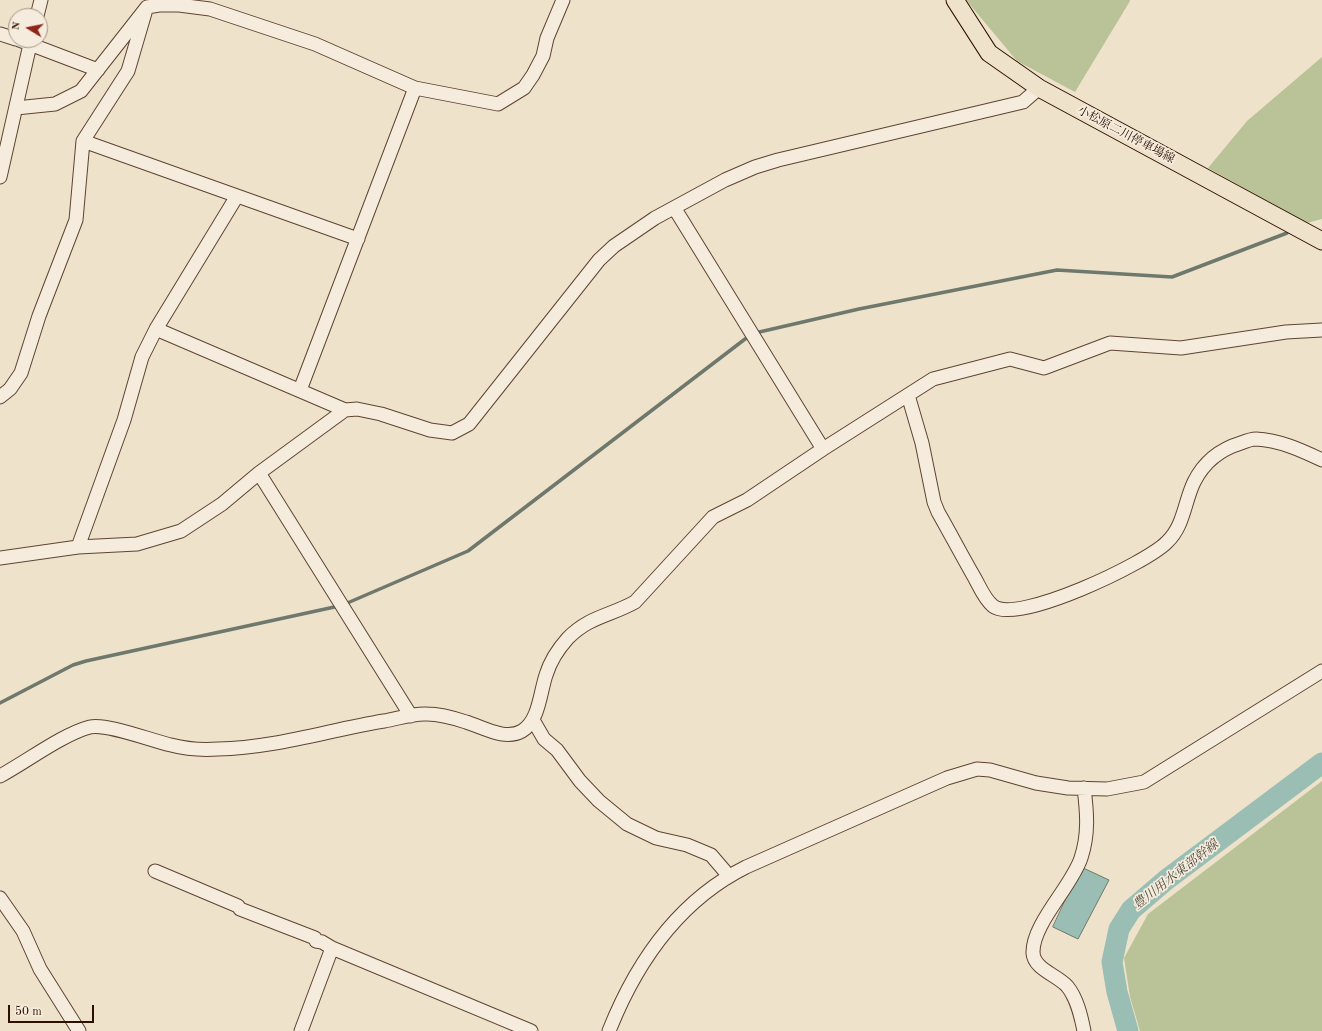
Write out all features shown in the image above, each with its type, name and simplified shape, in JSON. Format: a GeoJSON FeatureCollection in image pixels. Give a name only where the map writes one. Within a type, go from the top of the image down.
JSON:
{"type":"FeatureCollection","features":[{"type":"Feature","properties":{"kind":"main road","name":"小松原二川停車場線"},"geometry":{"type":"LineString","coordinates":[[955,0],[989,53],[1039,88],[1318,235]]}},
{"type":"Feature","properties":{"kind":"street"},"geometry":{"type":"LineString","coordinates":[[148,3],[210,9],[315,44],[414,88],[498,104],[524,88],[533,75],[543,56],[547,38],[563,0]]}},
{"type":"Feature","properties":{"kind":"street"},"geometry":{"type":"LineString","coordinates":[[16,108],[55,104],[80,91],[98,70],[148,3]]}},
{"type":"Feature","properties":{"kind":"street"},"geometry":{"type":"LineString","coordinates":[[0,397],[10,389],[21,373],[40,316],[76,220],[84,141],[128,71],[148,3]]}},
{"type":"Feature","properties":{"kind":"street"},"geometry":{"type":"LineString","coordinates":[[0,177],[16,108],[21,48]]}},
{"type":"Feature","properties":{"kind":"street"},"geometry":{"type":"LineString","coordinates":[[42,48],[98,70]]}},
{"type":"Feature","properties":{"kind":"street"},"geometry":{"type":"LineString","coordinates":[[300,390],[414,88]]}},
{"type":"Feature","properties":{"kind":"street"},"geometry":{"type":"LineString","coordinates":[[156,329],[345,410],[356,409],[381,414],[430,430],[452,433],[469,424],[599,260],[614,246],[655,218],[675,209],[725,180],[755,167],[778,160],[1023,102],[1039,88]]}},
{"type":"Feature","properties":{"kind":"street"},"geometry":{"type":"LineString","coordinates":[[84,141],[358,239]]}},
{"type":"Feature","properties":{"kind":"street"},"geometry":{"type":"LineString","coordinates":[[78,547],[124,420],[142,357],[156,329],[237,196]]}},
{"type":"Feature","properties":{"kind":"street"},"geometry":{"type":"LineString","coordinates":[[675,209],[822,449]]}},
{"type":"Feature","properties":{"kind":"street"},"geometry":{"type":"LineString","coordinates":[[0,776],[74,732],[91,726],[109,728],[173,746],[219,749],[289,742],[345,728],[426,714],[457,719],[495,732],[510,735],[522,731],[533,720],[546,674],[555,656],[568,639],[595,618],[635,602],[713,517],[747,500],[822,449],[933,379],[1010,359],[1044,368],[1110,343],[1180,348],[1286,332],[1322,330]]}},
{"type":"Feature","properties":{"kind":"street"},"geometry":{"type":"LineString","coordinates":[[908,396],[922,443],[934,502],[938,512],[981,589],[990,602],[998,609],[1008,610],[1074,594],[1150,555],[1167,543],[1180,526],[1194,482],[1203,468],[1215,454],[1232,446],[1254,439],[1276,441],[1322,460]]}},
{"type":"Feature","properties":{"kind":"street"},"geometry":{"type":"LineString","coordinates":[[0,558],[78,547],[137,544],[181,531],[222,504],[259,473],[345,410]]}},
{"type":"Feature","properties":{"kind":"street"},"geometry":{"type":"LineString","coordinates":[[259,473],[411,716]]}},
{"type":"Feature","properties":{"kind":"street"},"geometry":{"type":"LineString","coordinates":[[609,1031],[638,968],[659,939],[708,890],[729,876],[774,853],[947,778],[977,770],[990,770],[1036,783],[1084,788],[1107,789],[1144,782],[1154,778],[1322,671]]}},
{"type":"Feature","properties":{"kind":"street"},"geometry":{"type":"LineString","coordinates":[[533,720],[544,739],[556,750],[580,781],[627,824],[656,838],[687,846],[711,855],[729,876]]}},
{"type":"Feature","properties":{"kind":"street"},"geometry":{"type":"LineString","coordinates":[[1084,788],[1088,820],[1081,858],[1068,883],[1043,923],[1038,933],[1033,951],[1034,958],[1039,965],[1066,985],[1075,999],[1084,1031]]}},
{"type":"Feature","properties":{"kind":"street"},"geometry":{"type":"LineString","coordinates":[[155,871],[283,927],[315,938],[316,940],[332,948],[530,1031]]}},
{"type":"Feature","properties":{"kind":"street"},"geometry":{"type":"LineString","coordinates":[[0,898],[23,931],[40,969],[79,1031]]}},
{"type":"Feature","properties":{"kind":"street"},"geometry":{"type":"LineString","coordinates":[[301,1031],[332,948]]}},
{"type":"Feature","properties":{"kind":"green space"},"geometry":{"type":"Polygon","coordinates":[[[966,0],[1130,1],[1075,92],[1017,61],[966,0]]]}},
{"type":"Feature","properties":{"kind":"green space"},"geometry":{"type":"Polygon","coordinates":[[[1322,57],[1322,219],[1307,223],[1208,168],[1247,121],[1322,57]]]}},
{"type":"Feature","properties":{"kind":"green space"},"geometry":{"type":"Polygon","coordinates":[[[1322,781],[1322,1031],[1140,1031],[1130,997],[1124,958],[1148,914],[1322,781]]]}},
{"type":"Feature","properties":{"kind":"water"},"geometry":{"type":"Polygon","coordinates":[[[1081,867],[1109,880],[1078,939],[1053,927],[1081,867]]]}},
{"type":"Feature","properties":{"kind":"waterway"},"geometry":{"type":"LineString","coordinates":[[755,333],[859,309],[1057,270],[1172,277],[1287,233]]}},
{"type":"Feature","properties":{"kind":"waterway"},"geometry":{"type":"LineString","coordinates":[[345,604],[468,551],[749,336]]}},
{"type":"Feature","properties":{"kind":"waterway"},"geometry":{"type":"LineString","coordinates":[[0,703],[73,665],[86,661],[339,606]]}},
{"type":"Feature","properties":{"kind":"waterway","name":"豊川用水東部幹線"},"geometry":{"type":"LineString","coordinates":[[1128,1031],[1117,992],[1112,962],[1119,929],[1131,910],[1166,880],[1322,763]]}}]}
